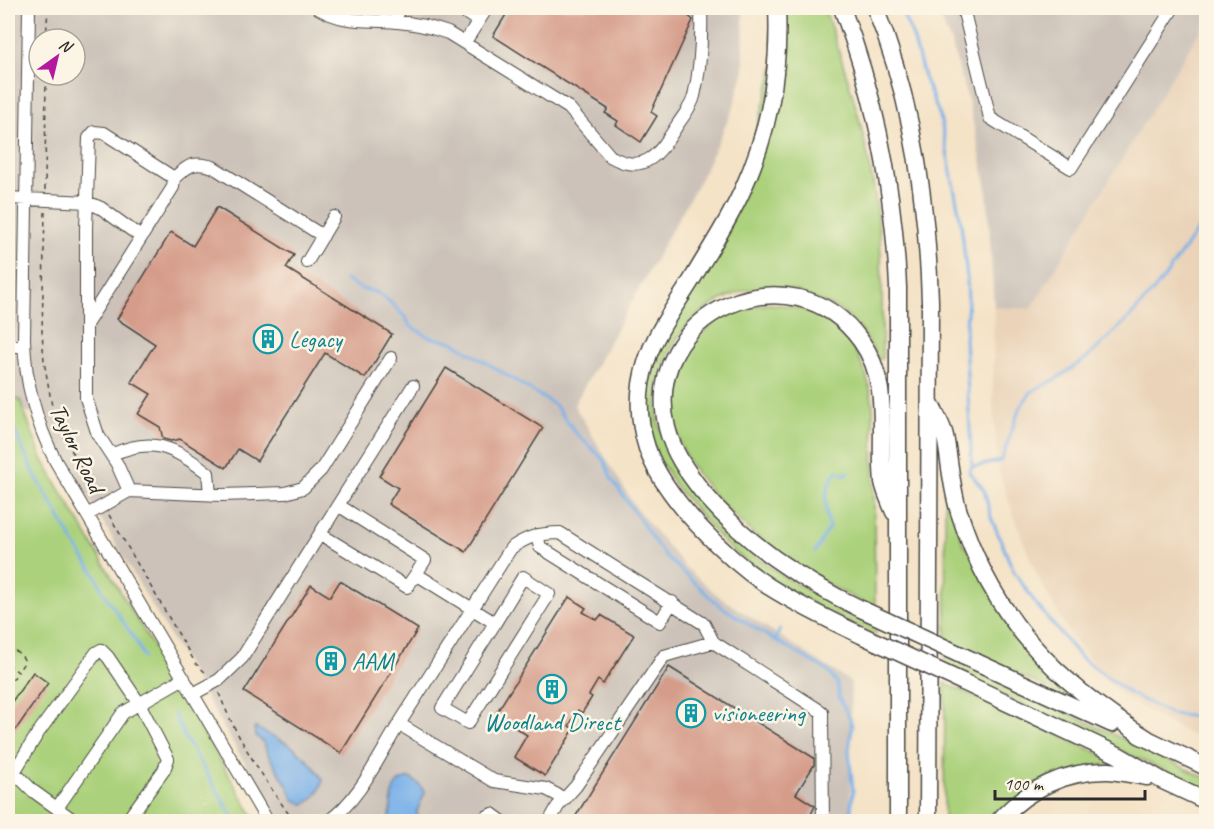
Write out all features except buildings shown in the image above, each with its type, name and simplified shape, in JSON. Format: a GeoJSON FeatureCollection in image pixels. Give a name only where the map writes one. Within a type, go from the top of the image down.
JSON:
{"type":"FeatureCollection","features":[{"type":"Feature","properties":{"kind":"highway"},"geometry":{"type":"LineString","coordinates":[[777,8],[775,77],[767,123],[760,146],[733,209],[652,348],[642,378],[639,407],[641,421],[648,450],[662,477],[687,511],[715,542],[767,585],[807,609],[1118,755],[1206,801]]}},
{"type":"Feature","properties":{"kind":"highway"},"geometry":{"type":"LineString","coordinates":[[842,8],[876,118],[894,220],[898,287],[898,822]]}},
{"type":"Feature","properties":{"kind":"highway"},"geometry":{"type":"LineString","coordinates":[[876,8],[903,92],[924,198],[930,276],[928,822]]}},
{"type":"Feature","properties":{"kind":"highway"},"geometry":{"type":"LineString","coordinates":[[898,523],[884,484],[882,398],[879,377],[868,352],[843,320],[825,308],[803,299],[788,296],[759,296],[744,298],[719,309],[689,334],[669,369],[664,393],[666,426],[683,466],[709,499],[753,544],[806,581],[861,609],[1081,712],[1148,739],[1206,767]]}},
{"type":"Feature","properties":{"kind":"highway"},"geometry":{"type":"LineString","coordinates":[[930,403],[944,434],[955,498],[968,538],[986,579],[998,598],[1027,639],[1057,672],[1103,710],[1148,739]]}},
{"type":"Feature","properties":{"kind":"highway"},"geometry":{"type":"LineString","coordinates":[[998,822],[1026,796],[1072,775],[1111,771],[1164,781]]}},
{"type":"Feature","properties":{"kind":"street","name":"Taylor Road"},"geometry":{"type":"LineString","coordinates":[[29,8],[24,346],[28,387],[39,425],[53,456],[87,515],[268,822]]}},
{"type":"Feature","properties":{"kind":"street"},"geometry":{"type":"LineString","coordinates":[[318,8],[350,21],[396,22],[431,27],[465,42],[569,108],[610,156],[636,164],[654,157],[662,150],[694,99],[702,39],[701,8]]}},
{"type":"Feature","properties":{"kind":"street"},"geometry":{"type":"LineString","coordinates":[[396,22],[398,8]]}},
{"type":"Feature","properties":{"kind":"street"},"geometry":{"type":"LineString","coordinates":[[461,8],[478,21]]}},
{"type":"Feature","properties":{"kind":"street"},"geometry":{"type":"LineString","coordinates":[[465,42],[487,8]]}},
{"type":"Feature","properties":{"kind":"street"},"geometry":{"type":"LineString","coordinates":[[963,8],[990,117],[1071,168],[1173,8]]}},
{"type":"Feature","properties":{"kind":"street"},"geometry":{"type":"LineString","coordinates":[[129,490],[111,454],[98,435],[86,398],[89,138],[94,132],[104,133],[174,178]]}},
{"type":"Feature","properties":{"kind":"street"},"geometry":{"type":"LineString","coordinates":[[87,323],[172,187],[174,178],[193,164],[201,163],[213,167],[323,236]]}},
{"type":"Feature","properties":{"kind":"street"},"geometry":{"type":"LineString","coordinates":[[8,198],[87,202],[109,213],[141,237]]}},
{"type":"Feature","properties":{"kind":"street"},"geometry":{"type":"LineString","coordinates":[[307,262],[334,217]]}},
{"type":"Feature","properties":{"kind":"street"},"geometry":{"type":"LineString","coordinates":[[8,346],[24,346]]}},
{"type":"Feature","properties":{"kind":"street"},"geometry":{"type":"LineString","coordinates":[[87,515],[129,490],[210,494],[285,493],[303,488],[321,470],[391,358]]}},
{"type":"Feature","properties":{"kind":"street"},"geometry":{"type":"LineString","coordinates":[[193,694],[219,680],[242,658],[413,386]]}},
{"type":"Feature","properties":{"kind":"street"},"geometry":{"type":"LineString","coordinates":[[111,454],[129,446],[153,444],[173,450],[208,473],[210,494]]}},
{"type":"Feature","properties":{"kind":"street"},"geometry":{"type":"LineString","coordinates":[[320,534],[407,587],[425,560],[338,505]]}},
{"type":"Feature","properties":{"kind":"street"},"geometry":{"type":"LineString","coordinates":[[327,822],[339,814],[351,801],[510,548],[537,535],[560,533],[672,602],[704,624],[713,642],[822,712],[823,822]]}},
{"type":"Feature","properties":{"kind":"street"},"geometry":{"type":"LineString","coordinates":[[537,535],[540,547],[660,622],[672,602]]}},
{"type":"Feature","properties":{"kind":"street"},"geometry":{"type":"LineString","coordinates":[[416,574],[495,623]]}},
{"type":"Feature","properties":{"kind":"street"},"geometry":{"type":"LineString","coordinates":[[524,577],[549,594],[468,723],[442,708],[495,623],[524,577]]}},
{"type":"Feature","properties":{"kind":"street"},"geometry":{"type":"LineString","coordinates":[[549,822],[590,767],[664,656],[713,642]]}},
{"type":"Feature","properties":{"kind":"street"},"geometry":{"type":"LineString","coordinates":[[76,822],[26,784],[14,772],[38,733],[96,653],[101,650],[139,703],[168,759],[164,770],[126,822]]}},
{"type":"Feature","properties":{"kind":"street"},"geometry":{"type":"LineString","coordinates":[[57,808],[123,713],[184,678]]}},
{"type":"Feature","properties":{"kind":"street"},"geometry":{"type":"LineString","coordinates":[[399,724],[494,782],[546,789],[565,799]]}},
{"type":"Feature","properties":{"kind":"street"},"geometry":{"type":"LineString","coordinates":[[484,822],[492,814],[503,822]]}},
{"type":"Feature","properties":{"kind":"path"},"geometry":{"type":"LineString","coordinates":[[47,27],[48,8]]}},
{"type":"Feature","properties":{"kind":"path"},"geometry":{"type":"LineString","coordinates":[[8,645],[25,661],[8,686]]}},
{"type":"Feature","properties":{"kind":"path"},"geometry":{"type":"LineString","coordinates":[[8,664],[18,672]]}},
{"type":"Feature","properties":{"kind":"shaded area"},"geometry":{"type":"Polygon","coordinates":[[[8,8],[743,8],[744,70],[733,109],[701,178],[574,405],[636,508],[686,568],[721,598],[851,682],[850,821],[279,821],[58,446],[46,417],[24,411],[20,400],[8,395],[8,8]]]}},
{"type":"Feature","properties":{"kind":"shaded area"},"geometry":{"type":"Polygon","coordinates":[[[936,8],[1206,8],[1206,21],[1031,309],[994,307],[987,188],[969,103],[950,40],[936,8]]]}},
{"type":"Feature","properties":{"kind":"shaded area"},"geometry":{"type":"Polygon","coordinates":[[[1206,21],[1206,742],[1157,717],[1122,695],[1109,683],[1071,636],[1039,580],[999,473],[993,408],[994,307],[1031,309],[1206,21]]]}},
{"type":"Feature","properties":{"kind":"green space"},"geometry":{"type":"Polygon","coordinates":[[[784,8],[824,8],[852,93],[867,151],[877,210],[882,269],[882,359],[878,359],[866,336],[856,324],[847,315],[831,306],[784,288],[761,288],[737,293],[711,306],[695,318],[671,349],[659,385],[657,405],[659,426],[714,516],[731,534],[763,562],[796,584],[876,623],[876,635],[826,611],[764,575],[725,544],[677,488],[656,454],[645,412],[654,358],[730,225],[785,28],[784,8]]]}},
{"type":"Feature","properties":{"kind":"green space"},"geometry":{"type":"Polygon","coordinates":[[[770,304],[792,307],[828,322],[853,348],[869,385],[873,406],[875,608],[805,571],[756,536],[704,483],[685,455],[680,443],[674,417],[675,391],[682,365],[694,342],[711,325],[733,312],[770,304]]]}},
{"type":"Feature","properties":{"kind":"green space"},"geometry":{"type":"Polygon","coordinates":[[[8,395],[20,400],[42,459],[256,821],[8,821],[8,395]]]}},
{"type":"Feature","properties":{"kind":"green space"},"geometry":{"type":"Polygon","coordinates":[[[945,498],[949,498],[963,543],[1070,693],[1068,698],[946,641],[945,498]]]}},
{"type":"Feature","properties":{"kind":"green space"},"geometry":{"type":"Polygon","coordinates":[[[945,655],[1206,778],[1206,790],[944,668],[945,655]]]}},
{"type":"Feature","properties":{"kind":"green space"},"geometry":{"type":"Polygon","coordinates":[[[945,683],[1115,761],[1113,765],[1097,765],[990,821],[944,822],[945,683]]]}},
{"type":"Feature","properties":{"kind":"water"},"geometry":{"type":"Polygon","coordinates":[[[254,728],[294,748],[315,769],[323,780],[318,792],[311,800],[304,804],[294,800],[267,753],[264,743],[255,735],[254,728]]]}},
{"type":"Feature","properties":{"kind":"water"},"geometry":{"type":"Polygon","coordinates":[[[410,778],[419,784],[425,793],[417,811],[418,821],[388,821],[394,789],[402,780],[410,778]]]}},
{"type":"Feature","properties":{"kind":"waterway"},"geometry":{"type":"LineString","coordinates":[[900,8],[913,37],[924,77],[940,116],[961,223],[968,301],[965,339],[972,467],[969,472],[984,490],[991,517],[1013,570],[1036,604],[1080,657],[1129,693],[1171,714],[1198,717],[1206,721]]}},
{"type":"Feature","properties":{"kind":"waterway"},"geometry":{"type":"LineString","coordinates":[[972,467],[1001,461],[1020,407],[1032,391],[1056,379],[1087,358],[1131,316],[1161,282],[1206,218]]}},
{"type":"Feature","properties":{"kind":"waterway"},"geometry":{"type":"LineString","coordinates":[[345,280],[362,289],[376,292],[389,301],[406,318],[410,326],[429,337],[453,342],[555,405],[575,432],[604,460],[611,478],[664,555],[719,605],[827,670],[837,683],[839,698],[852,726],[849,751],[853,822]]}},
{"type":"Feature","properties":{"kind":"waterway"},"geometry":{"type":"LineString","coordinates":[[8,410],[9,419],[33,471],[144,658]]}},
{"type":"Feature","properties":{"kind":"waterway"},"geometry":{"type":"LineString","coordinates":[[815,552],[829,528],[826,505],[829,485],[837,471],[845,475],[849,472]]}},
{"type":"Feature","properties":{"kind":"waterway"},"geometry":{"type":"LineString","coordinates":[[776,640],[780,629]]}},
{"type":"Feature","properties":{"kind":"waterway"},"geometry":{"type":"LineString","coordinates":[[1199,718],[1206,700]]}},
{"type":"Feature","properties":{"kind":"waterway"},"geometry":{"type":"LineString","coordinates":[[174,714],[185,738],[236,822]]}},
{"type":"Feature","properties":{"kind":"place","name":"Legacy"},"geometry":{"type":"Point","coordinates":[268,339]}},
{"type":"Feature","properties":{"kind":"place","name":"AAM"},"geometry":{"type":"Point","coordinates":[331,661]}},
{"type":"Feature","properties":{"kind":"place","name":"Woodland Direct"},"geometry":{"type":"Point","coordinates":[552,689]}},
{"type":"Feature","properties":{"kind":"place","name":"visioneering"},"geometry":{"type":"Point","coordinates":[691,713]}}]}
